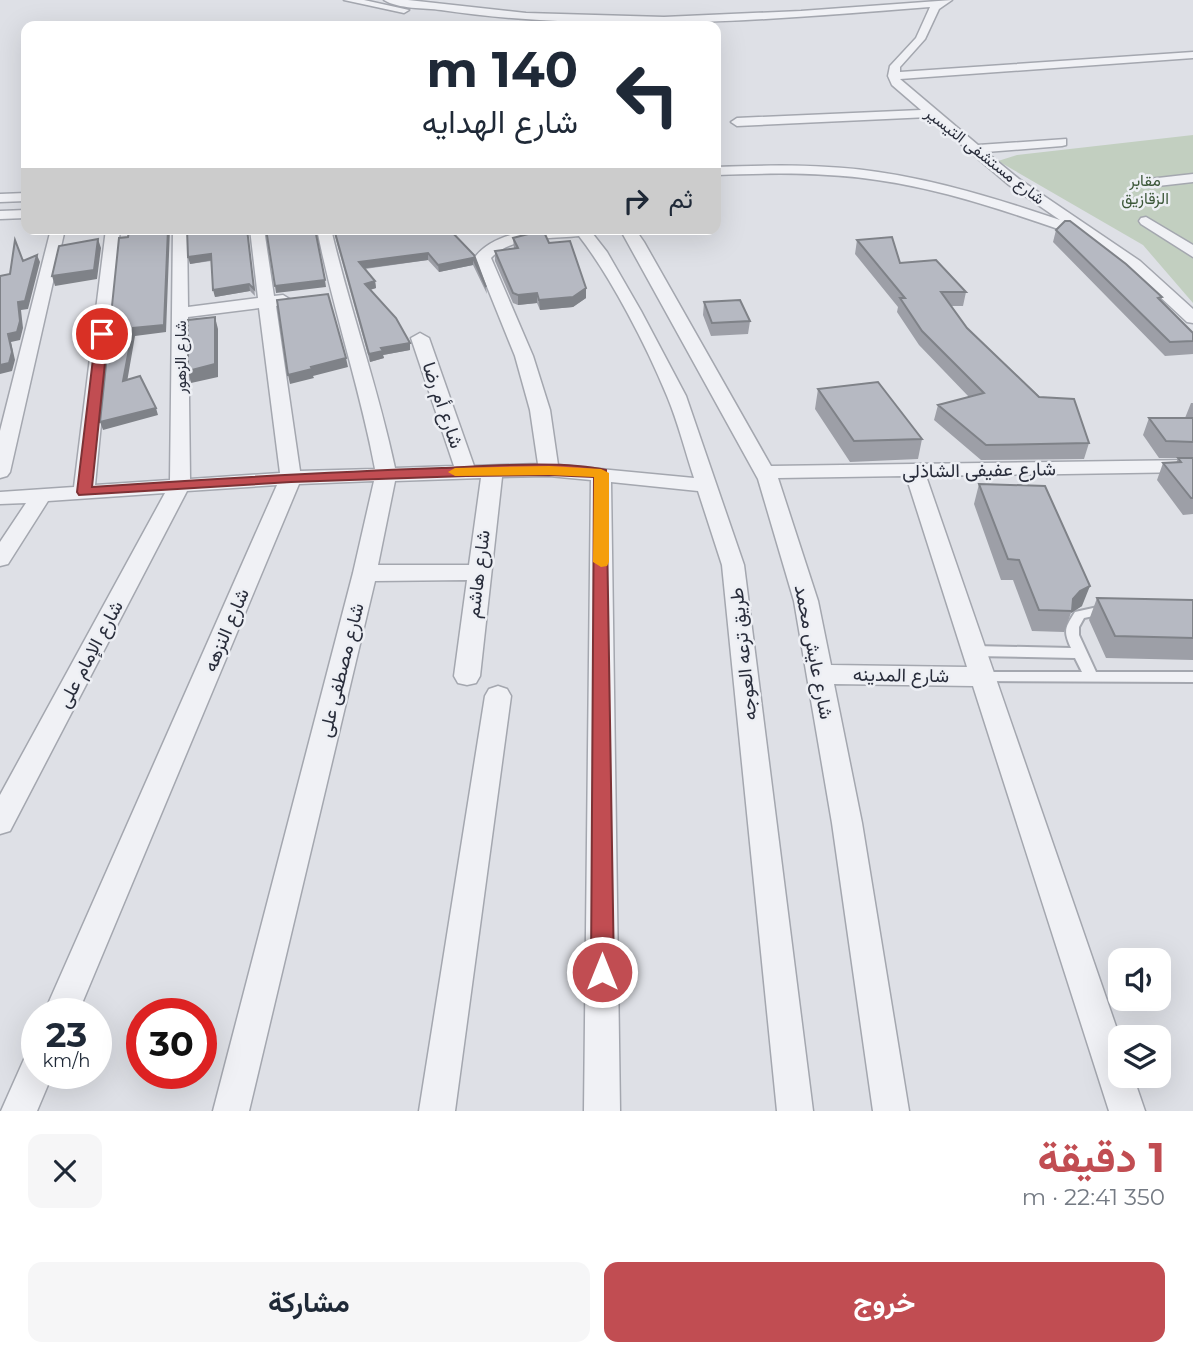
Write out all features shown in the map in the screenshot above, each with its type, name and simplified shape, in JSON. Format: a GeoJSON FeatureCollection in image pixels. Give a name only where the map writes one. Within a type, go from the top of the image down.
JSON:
{"type":"FeatureCollection","features":[{"type":"Feature","properties":{"kind":"street"},"geometry":{"type":"LineString","coordinates":[[349,0],[448,9]]}},
{"type":"Feature","properties":{"kind":"street"},"geometry":{"type":"LineString","coordinates":[[389,0],[476,13],[546,19],[648,20],[786,16],[945,2]]}},
{"type":"Feature","properties":{"kind":"street"},"geometry":{"type":"LineString","coordinates":[[475,21],[477,0]]}},
{"type":"Feature","properties":{"kind":"street"},"geometry":{"type":"LineString","coordinates":[[945,2],[920,40],[895,66],[894,76],[1193,55]]}},
{"type":"Feature","properties":{"kind":"street","name":"شارع مستشفى التيسير"},"geometry":{"type":"LineString","coordinates":[[894,76],[902,90],[1014,182],[1102,239],[1165,290],[1193,318]]}},
{"type":"Feature","properties":{"kind":"street"},"geometry":{"type":"LineString","coordinates":[[737,122],[930,113]]}},
{"type":"Feature","properties":{"kind":"street"},"geometry":{"type":"LineString","coordinates":[[974,149],[1062,142]]}},
{"type":"Feature","properties":{"kind":"street"},"geometry":{"type":"LineString","coordinates":[[721,171],[813,169],[897,179],[978,198],[1102,239]]}},
{"type":"Feature","properties":{"kind":"street"},"geometry":{"type":"LineString","coordinates":[[1149,183],[1193,178]]}},
{"type":"Feature","properties":{"kind":"street"},"geometry":{"type":"LineString","coordinates":[[0,198],[21,197]]}},
{"type":"Feature","properties":{"kind":"street"},"geometry":{"type":"LineString","coordinates":[[0,215],[21,214]]}},
{"type":"Feature","properties":{"kind":"street"},"geometry":{"type":"LineString","coordinates":[[1146,221],[1193,252]]}},
{"type":"Feature","properties":{"kind":"street"},"geometry":{"type":"LineString","coordinates":[[0,472],[57,235]]}},
{"type":"Feature","properties":{"kind":"street"},"geometry":{"type":"LineString","coordinates":[[84,492],[112,235]]}},
{"type":"Feature","properties":{"kind":"street","name":"شارع الزهور"},"geometry":{"type":"LineString","coordinates":[[180,235],[180,485]]}},
{"type":"Feature","properties":{"kind":"street"},"geometry":{"type":"LineString","coordinates":[[258,235],[269,301],[282,429],[291,478]]}},
{"type":"Feature","properties":{"kind":"street","name":"شارع مصطفى على"},"geometry":{"type":"LineString","coordinates":[[230,1111],[365,573],[386,475],[376,423],[332,294],[325,235]]}},
{"type":"Feature","properties":{"kind":"street"},"geometry":{"type":"LineString","coordinates":[[548,235],[508,241],[487,251],[483,257],[524,356],[540,410],[549,470]]}},
{"type":"Feature","properties":{"kind":"street","name":"طريق ترعه العوجه"},"geometry":{"type":"LineString","coordinates":[[586,235],[599,252],[677,396],[733,565],[794,1111]]}},
{"type":"Feature","properties":{"kind":"street","name":"شارع عايش محمد"},"geometry":{"type":"LineString","coordinates":[[630,235],[656,276],[764,472],[807,601],[847,823],[891,1111]]}},
{"type":"Feature","properties":{"kind":"street"},"geometry":{"type":"LineString","coordinates":[[180,313],[303,297]]}},
{"type":"Feature","properties":{"kind":"street","name":"شارع أم رضا"},"geometry":{"type":"LineString","coordinates":[[420,338],[466,471]]}},
{"type":"Feature","properties":{"kind":"street","name":"شارع عفيفى الشاذلى"},"geometry":{"type":"LineString","coordinates":[[764,472],[1193,466]]}},
{"type":"Feature","properties":{"kind":"street"},"geometry":{"type":"LineString","coordinates":[[0,498],[291,478],[466,471],[549,470],[601,473],[705,485]]}},
{"type":"Feature","properties":{"kind":"street"},"geometry":{"type":"LineString","coordinates":[[914,470],[1127,1111]]}},
{"type":"Feature","properties":{"kind":"street","name":"شارع هاشم"},"geometry":{"type":"LineString","coordinates":[[467,676],[492,471]]}},
{"type":"Feature","properties":{"kind":"street"},"geometry":{"type":"LineString","coordinates":[[601,473],[602,1111]]}},
{"type":"Feature","properties":{"kind":"street","name":"شارع النزهه"},"geometry":{"type":"LineString","coordinates":[[67,998],[291,478]]}},
{"type":"Feature","properties":{"kind":"street","name":"شارع الإمام على"},"geometry":{"type":"LineString","coordinates":[[0,822],[180,485]]}},
{"type":"Feature","properties":{"kind":"street"},"geometry":{"type":"LineString","coordinates":[[0,559],[41,496]]}},
{"type":"Feature","properties":{"kind":"street"},"geometry":{"type":"LineString","coordinates":[[365,573],[478,572]]}},
{"type":"Feature","properties":{"kind":"street","name":"شارع المدينه"},"geometry":{"type":"LineString","coordinates":[[820,674],[979,664]]}},
{"type":"Feature","properties":{"kind":"street"},"geometry":{"type":"LineString","coordinates":[[437,1111],[498,696]]}},
{"type":"Feature","properties":{"kind":"street"},"geometry":{"type":"LineString","coordinates":[[19,1111],[28,1089]]}},
{"type":"Feature","properties":{"kind":"lane"},"geometry":{"type":"LineString","coordinates":[[1091,677],[1072,635],[1072,627],[1080,615],[1097,609],[1121,609]]}},
{"type":"Feature","properties":{"kind":"lane"},"geometry":{"type":"LineString","coordinates":[[979,664],[1080,653]]}},
{"type":"Feature","properties":{"kind":"lane"},"geometry":{"type":"LineString","coordinates":[[979,664],[1091,677],[1193,677]]}},
{"type":"Feature","properties":{"kind":"green space","name":"مقابر الزقازيق"},"geometry":{"type":"Polygon","coordinates":[[[1193,135],[1193,303],[1143,245],[998,161],[1017,155],[1193,135]]]}},
{"type":"Feature","properties":{"kind":"building"},"geometry":{"type":"Polygon","coordinates":[[[1065,221],[1070,221],[1126,264],[1162,297],[1158,298],[1193,333],[1193,341],[1170,342],[1056,230],[1065,221]]]}},
{"type":"Feature","properties":{"kind":"building"},"geometry":{"type":"Polygon","coordinates":[[[168,235],[164,325],[133,328],[123,381],[140,376],[156,408],[100,422],[108,346],[115,312],[112,306],[119,238],[168,235]]]}},
{"type":"Feature","properties":{"kind":"building"},"geometry":{"type":"Polygon","coordinates":[[[187,235],[248,235],[254,289],[249,284],[213,290],[211,254],[188,257],[187,235]]]}},
{"type":"Feature","properties":{"kind":"building"},"geometry":{"type":"Polygon","coordinates":[[[267,235],[316,235],[325,280],[275,286],[267,235]]]}},
{"type":"Feature","properties":{"kind":"building"},"geometry":{"type":"Polygon","coordinates":[[[336,235],[455,235],[474,255],[486,287],[473,258],[438,265],[428,253],[359,262],[375,281],[365,284],[396,318],[410,343],[381,348],[383,351],[369,354],[336,235]]]}},
{"type":"Feature","properties":{"kind":"building"},"geometry":{"type":"Polygon","coordinates":[[[545,235],[549,243],[570,241],[586,288],[573,297],[539,300],[537,293],[513,293],[495,251],[518,248],[513,238],[545,235]]]}},
{"type":"Feature","properties":{"kind":"building"},"geometry":{"type":"Polygon","coordinates":[[[892,237],[900,263],[936,260],[966,292],[941,292],[967,328],[1039,397],[1074,399],[1089,443],[986,445],[938,405],[984,393],[922,331],[900,298],[905,298],[857,240],[892,237]]]}},
{"type":"Feature","properties":{"kind":"building"},"geometry":{"type":"Polygon","coordinates":[[[98,239],[94,270],[52,276],[59,246],[98,239]]]}},
{"type":"Feature","properties":{"kind":"building"},"geometry":{"type":"Polygon","coordinates":[[[15,240],[23,261],[37,255],[25,301],[18,302],[20,321],[17,332],[8,334],[12,352],[9,363],[0,365],[0,276],[10,274],[15,240]]]}},
{"type":"Feature","properties":{"kind":"building"},"geometry":{"type":"Polygon","coordinates":[[[328,294],[346,358],[288,375],[277,300],[328,294]]]}},
{"type":"Feature","properties":{"kind":"building"},"geometry":{"type":"Polygon","coordinates":[[[740,300],[750,321],[712,323],[704,302],[740,300]]]}},
{"type":"Feature","properties":{"kind":"building"},"geometry":{"type":"Polygon","coordinates":[[[215,317],[215,364],[188,371],[188,320],[215,317]]]}},
{"type":"Feature","properties":{"kind":"building"},"geometry":{"type":"Polygon","coordinates":[[[878,382],[922,439],[854,441],[818,389],[878,382]]]}},
{"type":"Feature","properties":{"kind":"building"},"geometry":{"type":"Polygon","coordinates":[[[1149,418],[1193,418],[1193,442],[1166,441],[1149,418]]]}},
{"type":"Feature","properties":{"kind":"building"},"geometry":{"type":"Polygon","coordinates":[[[1178,458],[1193,458],[1193,498],[1163,463],[1181,462],[1178,458]]]}},
{"type":"Feature","properties":{"kind":"building"},"geometry":{"type":"Polygon","coordinates":[[[979,484],[1045,486],[1090,586],[1080,591],[1073,599],[1072,611],[1039,610],[1019,560],[1008,559],[979,484]]]}},
{"type":"Feature","properties":{"kind":"building"},"geometry":{"type":"Polygon","coordinates":[[[1097,598],[1193,600],[1193,638],[1115,636],[1097,598]]]}},
{"type":"Feature","properties":{"kind":"slow traffic"},"geometry":{"type":"LineString","coordinates":[[455,472],[549,470],[601,473],[601,562]]}},
{"type":"Feature","properties":{"kind":"route"},"geometry":{"type":"LineString","coordinates":[[102,334],[84,492],[291,478],[466,471],[549,470],[601,473],[602,972]]}}]}
